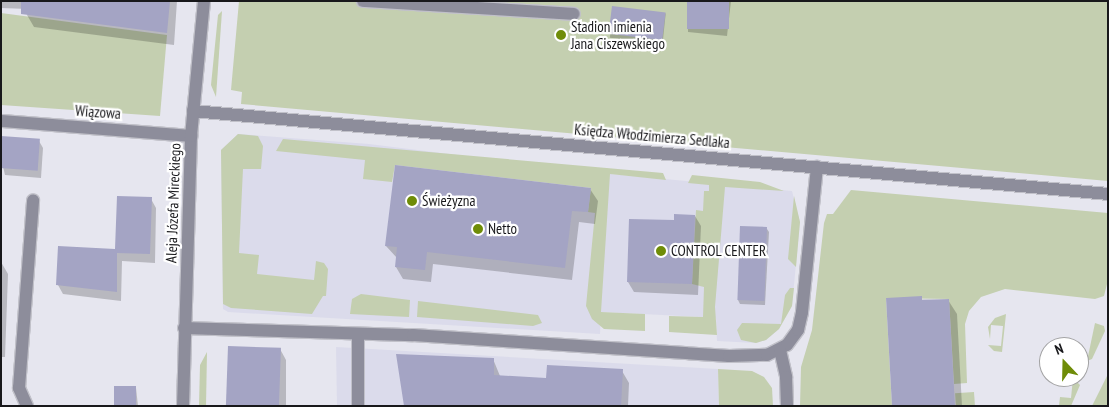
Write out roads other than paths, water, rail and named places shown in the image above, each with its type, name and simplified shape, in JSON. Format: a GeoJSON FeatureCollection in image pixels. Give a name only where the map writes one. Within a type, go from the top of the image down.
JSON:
{"type":"FeatureCollection","features":[{"type":"Feature","properties":{"kind":"street","name":"Aleja Józefa Mireckiego"},"geometry":{"type":"LineString","coordinates":[[183,406],[191,136],[204,1]]}},
{"type":"Feature","properties":{"kind":"street"},"geometry":{"type":"LineString","coordinates":[[363,1],[574,14]]}},
{"type":"Feature","properties":{"kind":"street","name":"Księdza Włodzimierza Sedlaka"},"geometry":{"type":"LineString","coordinates":[[193,111],[1108,194]]}},
{"type":"Feature","properties":{"kind":"street","name":"Wiązowa"},"geometry":{"type":"LineString","coordinates":[[1,121],[191,136]]}},
{"type":"Feature","properties":{"kind":"street"},"geometry":{"type":"LineString","coordinates":[[184,328],[358,334],[729,356],[756,356],[780,350],[793,340],[802,312],[817,167]]}},
{"type":"Feature","properties":{"kind":"street"},"geometry":{"type":"LineString","coordinates":[[27,406],[19,388],[33,201]]}},
{"type":"Feature","properties":{"kind":"street"},"geometry":{"type":"LineString","coordinates":[[358,334],[358,406]]}},
{"type":"Feature","properties":{"kind":"street"},"geometry":{"type":"LineString","coordinates":[[780,350],[785,370],[787,406]]}},
{"type":"Feature","properties":{"kind":"place","name":"Stadion imienia Jana Ciszewskiego"},"geometry":{"type":"Point","coordinates":[561,35]}},
{"type":"Feature","properties":{"kind":"place","name":"Świeżyzna"},"geometry":{"type":"Point","coordinates":[412,201]}},
{"type":"Feature","properties":{"kind":"place","name":"Netto"},"geometry":{"type":"Point","coordinates":[478,229]}},
{"type":"Feature","properties":{"kind":"place","name":"CONTROL CENTER"},"geometry":{"type":"Point","coordinates":[661,251]}}]}
